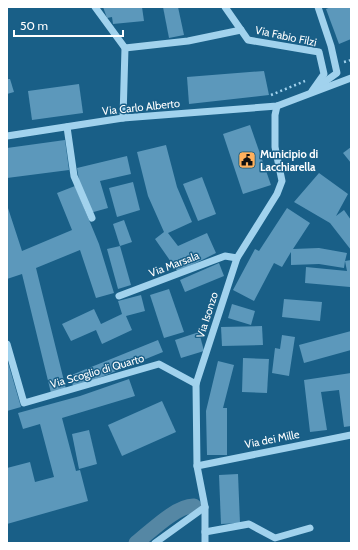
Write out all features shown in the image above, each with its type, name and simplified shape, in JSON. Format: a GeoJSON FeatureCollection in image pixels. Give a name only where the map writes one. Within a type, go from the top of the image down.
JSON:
{"type":"FeatureCollection","features":[{"type":"Feature","properties":{"kind":"street"},"geometry":{"type":"LineString","coordinates":[[95,7],[125,48],[123,118]]}},
{"type":"Feature","properties":{"kind":"street","name":"Via Fabio Filzi"},"geometry":{"type":"LineString","coordinates":[[225,7],[248,40],[319,52],[324,74],[312,91]]}},
{"type":"Feature","properties":{"kind":"street"},"geometry":{"type":"LineString","coordinates":[[312,91],[337,73],[331,46],[318,7]]}},
{"type":"Feature","properties":{"kind":"street"},"geometry":{"type":"LineString","coordinates":[[125,48],[188,41],[240,30]]}},
{"type":"Feature","properties":{"kind":"street"},"geometry":{"type":"LineString","coordinates":[[312,91],[351,78]]}},
{"type":"Feature","properties":{"kind":"street","name":"Via Carlo Alberto"},"geometry":{"type":"LineString","coordinates":[[7,136],[123,118],[277,106],[312,91]]}},
{"type":"Feature","properties":{"kind":"street","name":"Via Isonzo"},"geometry":{"type":"LineString","coordinates":[[205,543],[205,507],[197,466],[196,384],[238,258],[277,194],[282,181],[276,147],[275,115],[277,106]]}},
{"type":"Feature","properties":{"kind":"street"},"geometry":{"type":"LineString","coordinates":[[67,127],[74,176],[92,218]]}},
{"type":"Feature","properties":{"kind":"street","name":"Via Marsala"},"geometry":{"type":"LineString","coordinates":[[119,296],[225,256],[238,258]]}},
{"type":"Feature","properties":{"kind":"street","name":"Via Scoglio di Quarto"},"geometry":{"type":"LineString","coordinates":[[7,344],[24,403],[159,364],[196,384]]}},
{"type":"Feature","properties":{"kind":"street","name":"Via dei Mille"},"geometry":{"type":"LineString","coordinates":[[197,466],[351,435]]}},
{"type":"Feature","properties":{"kind":"street"},"geometry":{"type":"LineString","coordinates":[[155,543],[205,507]]}},
{"type":"Feature","properties":{"kind":"street"},"geometry":{"type":"LineString","coordinates":[[205,532],[249,524],[275,538],[310,528]]}},
{"type":"Feature","properties":{"kind":"building"},"geometry":{"type":"Polygon","coordinates":[[[103,7],[142,7],[144,21],[113,24],[112,17],[107,18],[103,7]]]}},
{"type":"Feature","properties":{"kind":"building"},"geometry":{"type":"Polygon","coordinates":[[[163,7],[178,7],[184,35],[169,38],[163,7]]]}},
{"type":"Feature","properties":{"kind":"building"},"geometry":{"type":"Polygon","coordinates":[[[331,7],[351,7],[351,39],[339,44],[326,9],[331,7]]]}},
{"type":"Feature","properties":{"kind":"building"},"geometry":{"type":"Polygon","coordinates":[[[264,71],[269,95],[189,104],[187,77],[264,71]]]}},
{"type":"Feature","properties":{"kind":"building"},"geometry":{"type":"Polygon","coordinates":[[[7,79],[10,79],[14,92],[7,94],[7,79]]]}},
{"type":"Feature","properties":{"kind":"building"},"geometry":{"type":"Polygon","coordinates":[[[79,84],[83,113],[32,120],[28,91],[79,84]]]}},
{"type":"Feature","properties":{"kind":"building","name":"Municipio di Lacchiarella"},"geometry":{"type":"Polygon","coordinates":[[[250,125],[271,185],[243,194],[223,134],[250,125]]]}},
{"type":"Feature","properties":{"kind":"building"},"geometry":{"type":"Polygon","coordinates":[[[65,140],[69,170],[7,178],[7,148],[65,140]]]}},
{"type":"Feature","properties":{"kind":"building"},"geometry":{"type":"Polygon","coordinates":[[[166,145],[177,187],[192,222],[168,233],[178,246],[207,233],[216,253],[178,272],[155,239],[164,232],[148,196],[137,152],[166,145]]]}},
{"type":"Feature","properties":{"kind":"building"},"geometry":{"type":"Polygon","coordinates":[[[351,147],[351,163],[343,153],[351,147]]]}},
{"type":"Feature","properties":{"kind":"building"},"geometry":{"type":"Polygon","coordinates":[[[127,156],[131,174],[100,181],[108,208],[90,213],[80,186],[77,168],[127,156]]]}},
{"type":"Feature","properties":{"kind":"building"},"geometry":{"type":"Polygon","coordinates":[[[319,173],[348,194],[336,216],[344,210],[351,220],[351,250],[330,223],[294,202],[319,173]]]}},
{"type":"Feature","properties":{"kind":"building"},"geometry":{"type":"Polygon","coordinates":[[[202,177],[216,214],[198,221],[183,184],[202,177]]]}},
{"type":"Feature","properties":{"kind":"building"},"geometry":{"type":"Polygon","coordinates":[[[133,182],[140,210],[117,217],[109,188],[133,182]]]}},
{"type":"Feature","properties":{"kind":"building"},"geometry":{"type":"Polygon","coordinates":[[[75,186],[99,244],[114,293],[96,298],[80,250],[36,268],[66,389],[51,393],[22,274],[7,279],[7,205],[22,251],[72,230],[57,193],[75,186]]]}},
{"type":"Feature","properties":{"kind":"building"},"geometry":{"type":"Polygon","coordinates":[[[287,208],[310,223],[293,249],[319,248],[347,253],[344,268],[319,264],[291,265],[291,252],[282,267],[274,263],[254,301],[233,290],[255,249],[259,251],[287,208]]]}},
{"type":"Feature","properties":{"kind":"building"},"geometry":{"type":"Polygon","coordinates":[[[124,220],[132,242],[120,246],[113,224],[124,220]]]}},
{"type":"Feature","properties":{"kind":"building"},"geometry":{"type":"Polygon","coordinates":[[[120,246],[131,285],[118,289],[107,249],[120,246]]]}},
{"type":"Feature","properties":{"kind":"building"},"geometry":{"type":"Polygon","coordinates":[[[351,260],[350,287],[305,283],[306,267],[347,271],[345,261],[351,260]]]}},
{"type":"Feature","properties":{"kind":"building"},"geometry":{"type":"Polygon","coordinates":[[[219,263],[224,276],[185,292],[180,280],[219,263]]]}},
{"type":"Feature","properties":{"kind":"building"},"geometry":{"type":"Polygon","coordinates":[[[169,289],[184,332],[164,338],[150,295],[169,289]]]}},
{"type":"Feature","properties":{"kind":"building"},"geometry":{"type":"Polygon","coordinates":[[[141,295],[145,311],[126,316],[132,330],[102,344],[96,330],[71,341],[62,324],[94,309],[101,324],[122,314],[118,301],[141,295]]]}},
{"type":"Feature","properties":{"kind":"building"},"geometry":{"type":"Polygon","coordinates":[[[284,299],[322,302],[320,321],[282,317],[284,299]]]}},
{"type":"Feature","properties":{"kind":"building"},"geometry":{"type":"Polygon","coordinates":[[[232,304],[255,311],[251,325],[228,318],[232,304]]]}},
{"type":"Feature","properties":{"kind":"building"},"geometry":{"type":"Polygon","coordinates":[[[262,326],[263,345],[222,346],[221,327],[262,326]]]}},
{"type":"Feature","properties":{"kind":"building"},"geometry":{"type":"Polygon","coordinates":[[[351,331],[351,350],[304,363],[299,345],[351,331]]]}},
{"type":"Feature","properties":{"kind":"building"},"geometry":{"type":"Polygon","coordinates":[[[199,332],[204,351],[181,358],[175,340],[199,332]]]}},
{"type":"Feature","properties":{"kind":"building"},"geometry":{"type":"Polygon","coordinates":[[[282,335],[295,337],[289,376],[272,373],[275,348],[280,349],[282,335]]]}},
{"type":"Feature","properties":{"kind":"building"},"geometry":{"type":"Polygon","coordinates":[[[158,340],[163,352],[74,388],[69,376],[158,340]]]}},
{"type":"Feature","properties":{"kind":"building"},"geometry":{"type":"Polygon","coordinates":[[[243,358],[269,359],[267,393],[242,392],[243,358]]]}},
{"type":"Feature","properties":{"kind":"building"},"geometry":{"type":"Polygon","coordinates":[[[7,359],[21,407],[7,411],[7,359]]]}},
{"type":"Feature","properties":{"kind":"building"},"geometry":{"type":"Polygon","coordinates":[[[218,361],[234,365],[223,408],[227,408],[227,455],[207,455],[206,411],[218,361]]]}},
{"type":"Feature","properties":{"kind":"building"},"geometry":{"type":"Polygon","coordinates":[[[351,373],[351,426],[344,427],[339,390],[321,392],[327,430],[310,432],[304,380],[351,373]]]}},
{"type":"Feature","properties":{"kind":"building"},"geometry":{"type":"Polygon","coordinates":[[[129,379],[135,396],[62,418],[76,471],[80,470],[88,501],[7,524],[7,468],[30,462],[35,482],[54,477],[40,424],[23,429],[18,413],[80,396],[129,379]]]}},
{"type":"Feature","properties":{"kind":"building"},"geometry":{"type":"Polygon","coordinates":[[[162,401],[176,432],[122,456],[108,425],[162,401]]]}},
{"type":"Feature","properties":{"kind":"building"},"geometry":{"type":"Polygon","coordinates":[[[89,430],[97,464],[79,469],[72,434],[89,430]]]}},
{"type":"Feature","properties":{"kind":"building"},"geometry":{"type":"Polygon","coordinates":[[[238,474],[240,523],[221,524],[219,475],[238,474]]]}},
{"type":"Feature","properties":{"kind":"waterway"},"geometry":{"type":"LineString","coordinates":[[136,543],[172,514],[187,507],[194,506]]}},
{"type":"Feature","properties":{"kind":"place","name":"Municipio di Lacchiarella"},"geometry":{"type":"Point","coordinates":[247,160]}}]}
